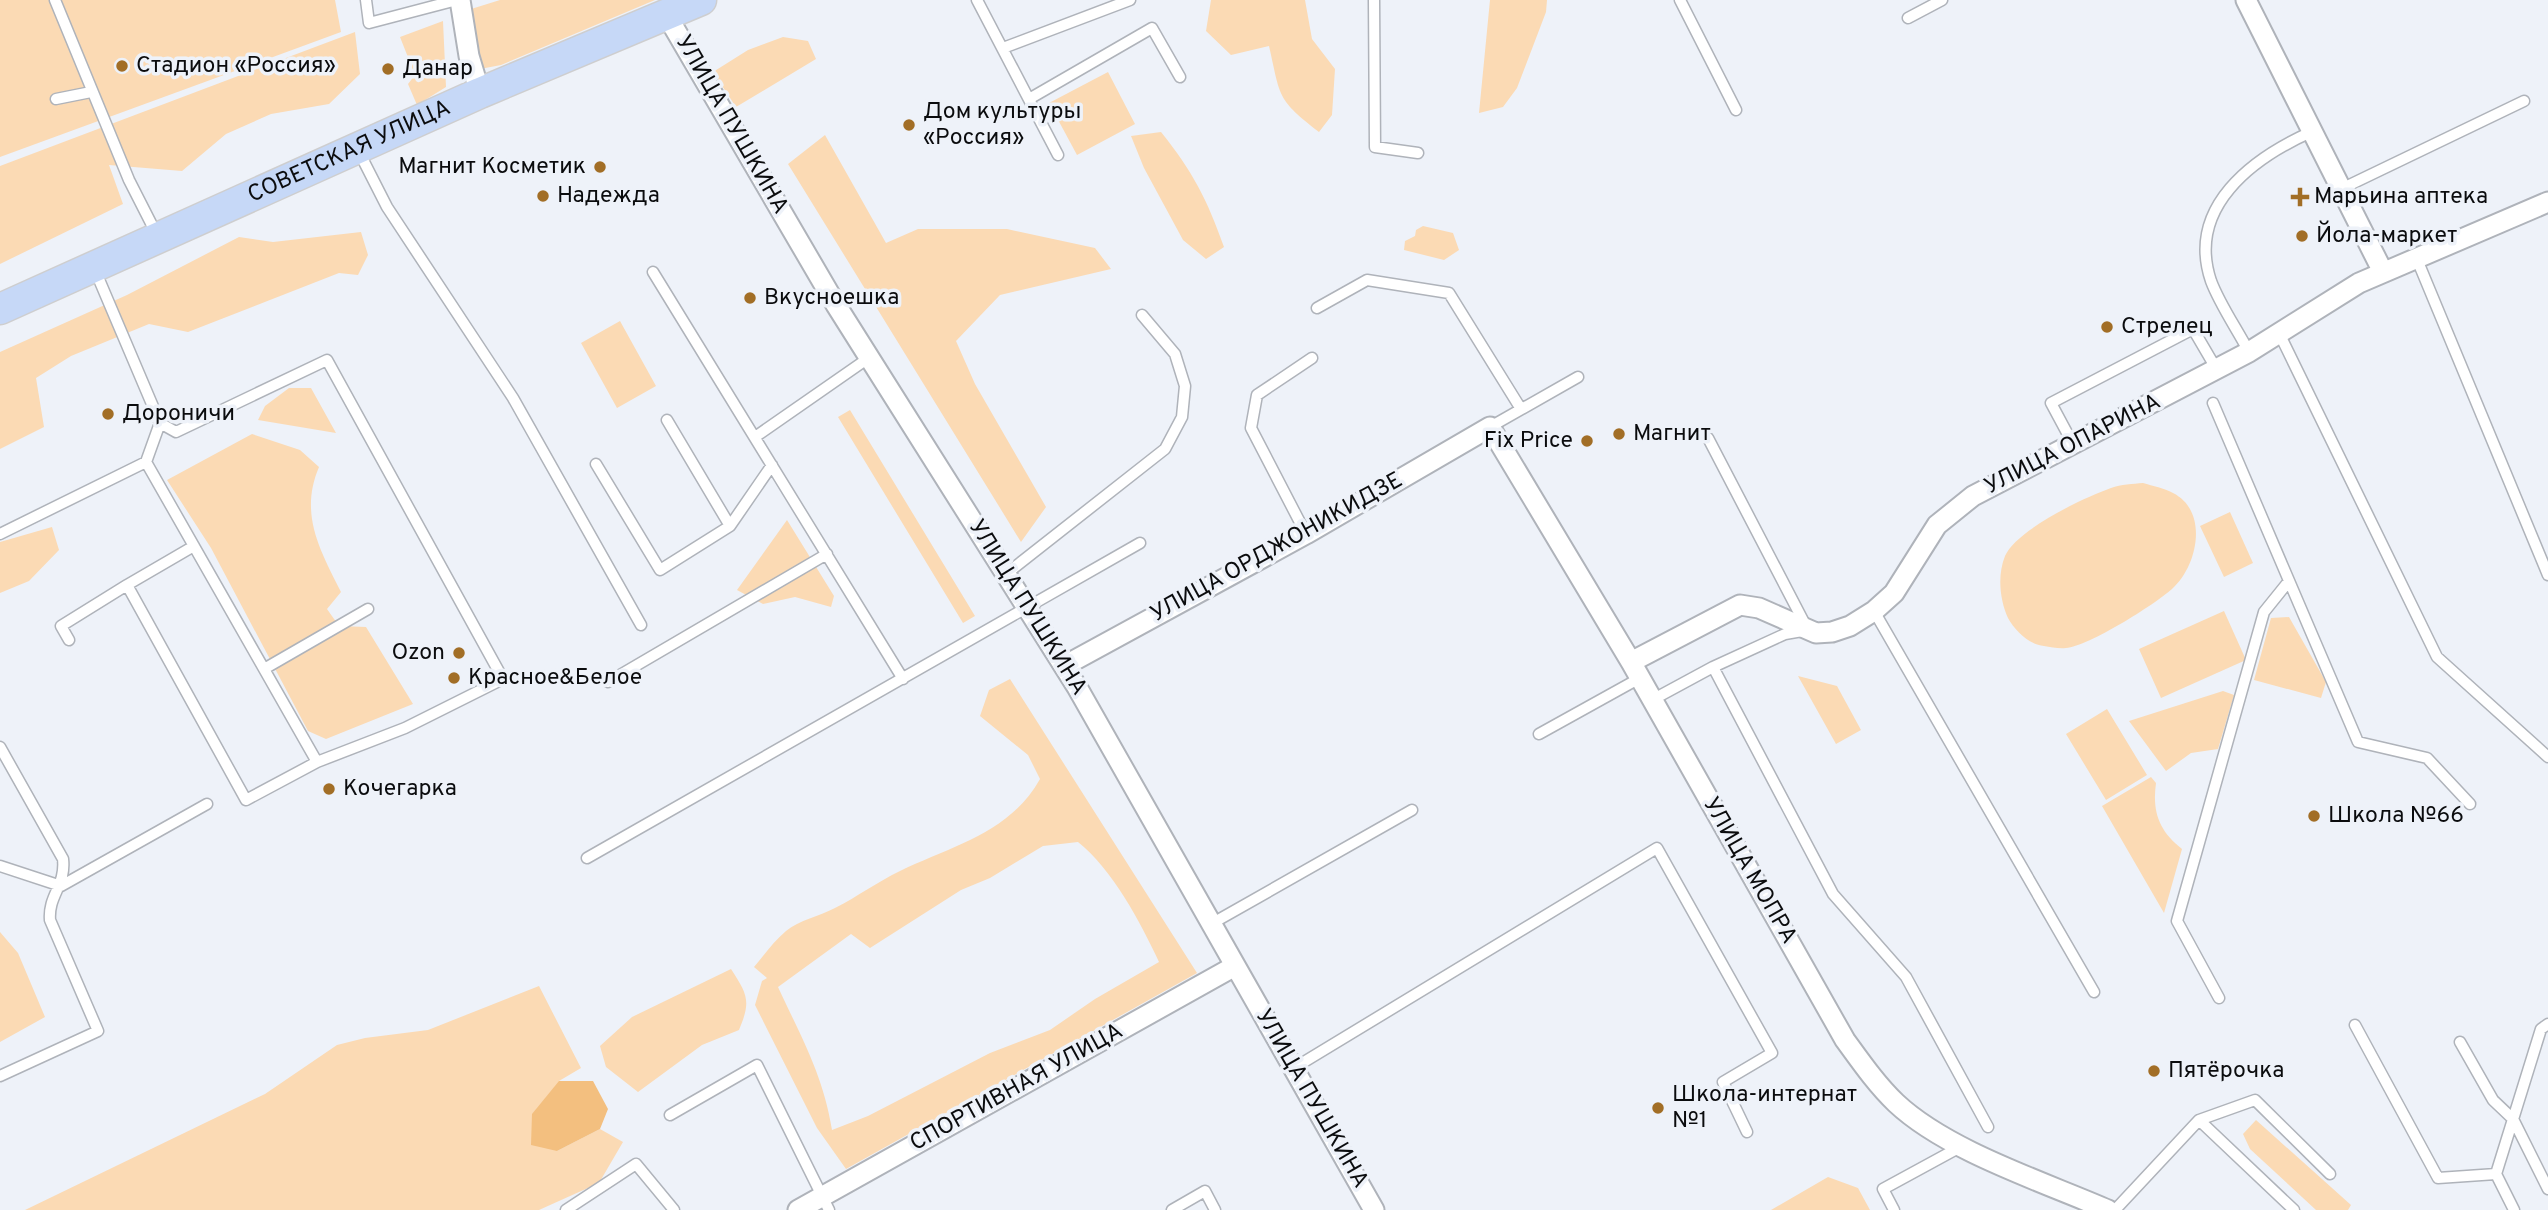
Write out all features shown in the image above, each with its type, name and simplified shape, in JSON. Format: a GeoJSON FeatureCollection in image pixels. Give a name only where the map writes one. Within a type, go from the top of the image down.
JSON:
{"type":"FeatureCollection","features":[{"type":"Feature","properties":{"kind":"main road","name":"СОВЕТСКАЯ УЛИЦА"},"geometry":{"type":"LineString","coordinates":[[0,309],[480,93],[701,0]]}},
{"type":"Feature","properties":{"kind":"street"},"geometry":{"type":"LineString","coordinates":[[458,0],[468,56],[480,93]]}},
{"type":"Feature","properties":{"kind":"street"},"geometry":{"type":"LineString","coordinates":[[2246,0],[2383,272]]}},
{"type":"Feature","properties":{"kind":"street","name":"УЛИЦА ПУШКИНА"},"geometry":{"type":"LineString","coordinates":[[666,15],[836,305],[1064,666],[1374,1210]]}},
{"type":"Feature","properties":{"kind":"street","name":"УЛИЦА ОПАРИНА"},"geometry":{"type":"LineString","coordinates":[[1635,670],[1740,605],[1759,608],[1808,630],[1822,633],[1839,630],[1874,611],[1903,582],[1937,525],[1957,506],[2217,370],[2280,335],[2322,304],[2383,272],[2548,202]]}},
{"type":"Feature","properties":{"kind":"street","name":"УЛИЦА ОРДЖОНИКИДЗЕ"},"geometry":{"type":"LineString","coordinates":[[1064,666],[1306,534],[1490,427]]}},
{"type":"Feature","properties":{"kind":"street","name":"УЛИЦА МОПРА"},"geometry":{"type":"LineString","coordinates":[[1490,427],[1635,670],[1845,1040],[1895,1103],[1928,1127],[1962,1146],[2109,1210]]}},
{"type":"Feature","properties":{"kind":"street","name":"СПОРТИВНАЯ УЛИЦА"},"geometry":{"type":"LineString","coordinates":[[798,1210],[825,1203],[1236,966]]}},
{"type":"Feature","properties":{"kind":"lane"},"geometry":{"type":"LineString","coordinates":[[55,0],[91,92],[158,236]]}},
{"type":"Feature","properties":{"kind":"lane"},"geometry":{"type":"LineString","coordinates":[[366,0],[369,23],[458,0]]}},
{"type":"Feature","properties":{"kind":"lane"},"geometry":{"type":"LineString","coordinates":[[977,0],[1058,155]]}},
{"type":"Feature","properties":{"kind":"lane"},"geometry":{"type":"LineString","coordinates":[[1003,48],[1130,0]]}},
{"type":"Feature","properties":{"kind":"lane"},"geometry":{"type":"LineString","coordinates":[[1374,0],[1375,146],[1418,153]]}},
{"type":"Feature","properties":{"kind":"lane"},"geometry":{"type":"LineString","coordinates":[[1680,0],[1736,110]]}},
{"type":"Feature","properties":{"kind":"lane"},"geometry":{"type":"LineString","coordinates":[[1908,18],[1942,0]]}},
{"type":"Feature","properties":{"kind":"lane"},"geometry":{"type":"LineString","coordinates":[[1029,99],[1152,28],[1180,77]]}},
{"type":"Feature","properties":{"kind":"lane"},"geometry":{"type":"LineString","coordinates":[[56,99],[91,92]]}},
{"type":"Feature","properties":{"kind":"lane"},"geometry":{"type":"LineString","coordinates":[[2341,189],[2524,101]]}},
{"type":"Feature","properties":{"kind":"lane"},"geometry":{"type":"LineString","coordinates":[[2249,352],[2212,284],[2207,265],[2207,240],[2227,190],[2243,173],[2274,149],[2311,132]]}},
{"type":"Feature","properties":{"kind":"lane"},"geometry":{"type":"LineString","coordinates":[[358,149],[387,207],[513,398],[641,625]]}},
{"type":"Feature","properties":{"kind":"lane"},"geometry":{"type":"LineString","coordinates":[[2416,257],[2548,575]]}},
{"type":"Feature","properties":{"kind":"lane"},"geometry":{"type":"LineString","coordinates":[[93,267],[160,423],[176,432],[327,360],[503,679],[405,728],[317,762],[246,800],[127,585]]}},
{"type":"Feature","properties":{"kind":"lane"},"geometry":{"type":"LineString","coordinates":[[653,272],[903,678]]}},
{"type":"Feature","properties":{"kind":"lane"},"geometry":{"type":"LineString","coordinates":[[1317,308],[1367,280],[1449,293],[1521,409]]}},
{"type":"Feature","properties":{"kind":"lane"},"geometry":{"type":"LineString","coordinates":[[1006,574],[1165,449],[1182,417],[1185,386],[1175,354],[1142,315]]}},
{"type":"Feature","properties":{"kind":"lane"},"geometry":{"type":"LineString","coordinates":[[2073,444],[2051,404],[2181,335],[2193,329],[2217,370]]}},
{"type":"Feature","properties":{"kind":"lane"},"geometry":{"type":"LineString","coordinates":[[2280,335],[2437,657],[2548,757]]}},
{"type":"Feature","properties":{"kind":"lane"},"geometry":{"type":"LineString","coordinates":[[755,437],[870,357]]}},
{"type":"Feature","properties":{"kind":"lane"},"geometry":{"type":"LineString","coordinates":[[1306,534],[1251,428],[1257,394],[1312,358]]}},
{"type":"Feature","properties":{"kind":"lane"},"geometry":{"type":"LineString","coordinates":[[1490,427],[1578,377]]}},
{"type":"Feature","properties":{"kind":"lane"},"geometry":{"type":"LineString","coordinates":[[2213,403],[2358,742],[2427,758],[2470,804]]}},
{"type":"Feature","properties":{"kind":"lane"},"geometry":{"type":"LineString","coordinates":[[667,420],[730,526]]}},
{"type":"Feature","properties":{"kind":"lane"},"geometry":{"type":"LineString","coordinates":[[0,534],[146,462],[160,423]]}},
{"type":"Feature","properties":{"kind":"lane"},"geometry":{"type":"LineString","coordinates":[[1652,700],[1713,667],[1786,634],[1808,630],[1709,438]]}},
{"type":"Feature","properties":{"kind":"lane"},"geometry":{"type":"LineString","coordinates":[[146,462],[317,762]]}},
{"type":"Feature","properties":{"kind":"lane"},"geometry":{"type":"LineString","coordinates":[[596,464],[660,570],[730,526],[772,465]]}},
{"type":"Feature","properties":{"kind":"lane"},"geometry":{"type":"LineString","coordinates":[[587,858],[1140,543]]}},
{"type":"Feature","properties":{"kind":"lane"},"geometry":{"type":"LineString","coordinates":[[69,640],[61,626],[194,546]]}},
{"type":"Feature","properties":{"kind":"lane"},"geometry":{"type":"LineString","coordinates":[[608,682],[827,554]]}},
{"type":"Feature","properties":{"kind":"lane"},"geometry":{"type":"LineString","coordinates":[[2220,998],[2177,920],[2264,612],[2289,580]]}},
{"type":"Feature","properties":{"kind":"lane"},"geometry":{"type":"LineString","coordinates":[[264,669],[368,609]]}},
{"type":"Feature","properties":{"kind":"lane"},"geometry":{"type":"LineString","coordinates":[[1874,611],[2094,992]]}},
{"type":"Feature","properties":{"kind":"lane"},"geometry":{"type":"LineString","coordinates":[[1713,667],[1833,894],[1906,977],[1988,1127]]}},
{"type":"Feature","properties":{"kind":"lane"},"geometry":{"type":"LineString","coordinates":[[1539,734],[1635,670]]}},
{"type":"Feature","properties":{"kind":"lane"},"geometry":{"type":"LineString","coordinates":[[0,747],[63,859],[61,886],[49,907],[50,920],[98,1031],[0,1076]]}},
{"type":"Feature","properties":{"kind":"lane"},"geometry":{"type":"LineString","coordinates":[[0,866],[61,886],[207,804]]}},
{"type":"Feature","properties":{"kind":"lane"},"geometry":{"type":"LineString","coordinates":[[1211,923],[1412,810]]}},
{"type":"Feature","properties":{"kind":"lane"},"geometry":{"type":"LineString","coordinates":[[1294,1068],[1657,848],[1772,1053],[1723,1082],[1747,1132]]}},
{"type":"Feature","properties":{"kind":"lane"},"geometry":{"type":"LineString","coordinates":[[2514,1210],[2496,1174],[2541,1028],[2548,1024]]}},
{"type":"Feature","properties":{"kind":"lane"},"geometry":{"type":"LineString","coordinates":[[2356,1025],[2438,1178],[2496,1174]]}},
{"type":"Feature","properties":{"kind":"lane"},"geometry":{"type":"LineString","coordinates":[[2460,1042],[2493,1100],[2513,1119],[2548,1189]]}},
{"type":"Feature","properties":{"kind":"lane"},"geometry":{"type":"LineString","coordinates":[[670,1115],[758,1065],[825,1203]]}},
{"type":"Feature","properties":{"kind":"lane"},"geometry":{"type":"LineString","coordinates":[[2115,1210],[2199,1120],[2255,1100],[2330,1174]]}},
{"type":"Feature","properties":{"kind":"lane"},"geometry":{"type":"LineString","coordinates":[[2199,1120],[2294,1210]]}},
{"type":"Feature","properties":{"kind":"lane"},"geometry":{"type":"LineString","coordinates":[[1894,1210],[1883,1189],[1962,1146]]}},
{"type":"Feature","properties":{"kind":"lane"},"geometry":{"type":"LineString","coordinates":[[566,1210],[636,1164],[674,1210]]}},
{"type":"Feature","properties":{"kind":"lane"},"geometry":{"type":"LineString","coordinates":[[1172,1210],[1205,1191],[1215,1210]]}},
{"type":"Feature","properties":{"kind":"shaded area","name":"Стадион «Россия»"},"geometry":{"type":"Polygon","coordinates":[[[0,0],[335,0],[341,32],[0,157],[0,0]]]}},
{"type":"Feature","properties":{"kind":"shaded area"},"geometry":{"type":"Polygon","coordinates":[[[500,0],[655,0],[501,65],[480,69],[468,10],[500,0]]]}},
{"type":"Feature","properties":{"kind":"shaded area"},"geometry":{"type":"Polygon","coordinates":[[[1211,0],[1305,0],[1312,39],[1335,69],[1332,115],[1319,132],[1295,112],[1282,96],[1269,46],[1231,55],[1206,31],[1211,0]]]}},
{"type":"Feature","properties":{"kind":"shaded area"},"geometry":{"type":"Polygon","coordinates":[[[1490,0],[1547,0],[1546,12],[1517,88],[1503,107],[1479,113],[1490,0]]]}},
{"type":"Feature","properties":{"kind":"shaded area"},"geometry":{"type":"Polygon","coordinates":[[[443,21],[446,87],[417,105],[408,84],[415,75],[400,37],[443,21]]]}},
{"type":"Feature","properties":{"kind":"shaded area"},"geometry":{"type":"Polygon","coordinates":[[[355,32],[360,74],[329,104],[271,114],[226,134],[182,171],[109,165],[123,204],[0,264],[0,166],[355,32]]]}},
{"type":"Feature","properties":{"kind":"shaded area"},"geometry":{"type":"Polygon","coordinates":[[[783,37],[808,41],[816,59],[736,107],[713,72],[748,50],[783,37]]]}},
{"type":"Feature","properties":{"kind":"shaded area"},"geometry":{"type":"Polygon","coordinates":[[[1108,72],[1135,124],[1077,155],[1049,103],[1108,72]]]}},
{"type":"Feature","properties":{"kind":"shaded area"},"geometry":{"type":"Polygon","coordinates":[[[1161,132],[1198,186],[1224,247],[1206,259],[1183,240],[1144,168],[1131,136],[1161,132]]]}},
{"type":"Feature","properties":{"kind":"shaded area"},"geometry":{"type":"Polygon","coordinates":[[[825,135],[886,243],[918,229],[1007,229],[1095,248],[1111,269],[1000,295],[956,341],[975,384],[1046,507],[1021,542],[788,164],[825,135]]]}},
{"type":"Feature","properties":{"kind":"shaded area"},"geometry":{"type":"Polygon","coordinates":[[[1423,226],[1453,233],[1459,250],[1444,260],[1404,250],[1405,241],[1415,236],[1416,230],[1423,226]]]}},
{"type":"Feature","properties":{"kind":"shaded area"},"geometry":{"type":"Polygon","coordinates":[[[361,232],[368,255],[358,275],[339,273],[188,332],[149,324],[71,356],[36,378],[44,427],[0,449],[0,352],[127,295],[239,237],[273,242],[361,232]]]}},
{"type":"Feature","properties":{"kind":"shaded area"},"geometry":{"type":"Polygon","coordinates":[[[620,321],[656,386],[617,408],[581,343],[620,321]]]}},
{"type":"Feature","properties":{"kind":"shaded area"},"geometry":{"type":"Polygon","coordinates":[[[289,388],[311,388],[336,433],[258,420],[265,406],[289,388]]]}},
{"type":"Feature","properties":{"kind":"shaded area"},"geometry":{"type":"Polygon","coordinates":[[[850,410],[975,616],[963,623],[838,417],[850,410]]]}},
{"type":"Feature","properties":{"kind":"shaded area"},"geometry":{"type":"Polygon","coordinates":[[[252,434],[300,450],[319,467],[313,484],[312,516],[320,546],[341,592],[327,609],[339,626],[366,627],[413,704],[326,739],[308,731],[211,548],[167,480],[252,434]]]}},
{"type":"Feature","properties":{"kind":"shaded area"},"geometry":{"type":"Polygon","coordinates":[[[2143,483],[2173,493],[2184,501],[2192,512],[2196,539],[2188,567],[2181,579],[2172,589],[2137,614],[2076,646],[2044,646],[2023,636],[2008,618],[2001,596],[2003,564],[2012,546],[2037,525],[2085,499],[2115,487],[2143,483]]]}},
{"type":"Feature","properties":{"kind":"shaded area"},"geometry":{"type":"Polygon","coordinates":[[[2230,512],[2253,563],[2224,577],[2200,526],[2230,512]]]}},
{"type":"Feature","properties":{"kind":"shaded area"},"geometry":{"type":"Polygon","coordinates":[[[787,520],[834,596],[831,607],[795,597],[763,604],[737,590],[787,520]]]}},
{"type":"Feature","properties":{"kind":"shaded area"},"geometry":{"type":"Polygon","coordinates":[[[52,527],[59,550],[29,581],[0,593],[0,542],[52,527]]]}},
{"type":"Feature","properties":{"kind":"shaded area"},"geometry":{"type":"Polygon","coordinates":[[[2224,611],[2246,660],[2161,698],[2139,649],[2224,611]]]}},
{"type":"Feature","properties":{"kind":"shaded area"},"geometry":{"type":"Polygon","coordinates":[[[2289,617],[2326,682],[2321,698],[2254,680],[2271,618],[2289,617]]]}},
{"type":"Feature","properties":{"kind":"shaded area"},"geometry":{"type":"Polygon","coordinates":[[[1798,676],[1837,686],[1861,730],[1836,744],[1798,676]]]}},
{"type":"Feature","properties":{"kind":"shaded area"},"geometry":{"type":"Polygon","coordinates":[[[1010,679],[1197,973],[846,1169],[817,1128],[755,1005],[762,981],[767,978],[754,967],[777,939],[791,927],[835,908],[900,871],[978,836],[1013,813],[1028,797],[1040,779],[1028,755],[980,716],[989,690],[1010,679]],[[1078,842],[1043,846],[990,878],[961,890],[870,948],[851,934],[778,987],[817,1073],[832,1130],[868,1116],[990,1053],[1050,1030],[1095,999],[1159,962],[1114,882],[1078,842]]]}},
{"type":"Feature","properties":{"kind":"shaded area"},"geometry":{"type":"Polygon","coordinates":[[[2223,691],[2234,695],[2218,749],[2191,753],[2166,771],[2129,721],[2223,691]]]}},
{"type":"Feature","properties":{"kind":"shaded area"},"geometry":{"type":"Polygon","coordinates":[[[2107,709],[2147,775],[2106,800],[2066,734],[2107,709]]]}},
{"type":"Feature","properties":{"kind":"shaded area"},"geometry":{"type":"Polygon","coordinates":[[[2151,777],[2156,783],[2155,803],[2159,820],[2168,835],[2182,849],[2164,913],[2102,806],[2151,777]]]}},
{"type":"Feature","properties":{"kind":"shaded area"},"geometry":{"type":"Polygon","coordinates":[[[0,932],[18,953],[45,1017],[0,1042],[0,932]]]}},
{"type":"Feature","properties":{"kind":"shaded area"},"geometry":{"type":"Polygon","coordinates":[[[731,969],[746,998],[739,1030],[702,1045],[638,1092],[606,1067],[600,1046],[632,1017],[731,969]]]}},
{"type":"Feature","properties":{"kind":"shaded area"},"geometry":{"type":"Polygon","coordinates":[[[539,986],[581,1068],[559,1081],[557,1151],[600,1129],[623,1142],[599,1183],[539,1210],[25,1210],[265,1094],[337,1045],[365,1038],[428,1030],[539,986]]]}},
{"type":"Feature","properties":{"kind":"shaded area"},"geometry":{"type":"Polygon","coordinates":[[[559,1081],[593,1081],[608,1109],[600,1129],[557,1151],[531,1145],[532,1114],[559,1081]]]}},
{"type":"Feature","properties":{"kind":"shaded area"},"geometry":{"type":"Polygon","coordinates":[[[2256,1120],[2351,1205],[2348,1210],[2316,1210],[2250,1149],[2243,1134],[2256,1120]]]}},
{"type":"Feature","properties":{"kind":"shaded area"},"geometry":{"type":"Polygon","coordinates":[[[1828,1177],[1858,1188],[1870,1210],[1771,1210],[1828,1177]]]}},
{"type":"Feature","properties":{"kind":"place","name":"Стадион «Россия»"},"geometry":{"type":"Point","coordinates":[122,66]}},
{"type":"Feature","properties":{"kind":"place","name":"Данар"},"geometry":{"type":"Point","coordinates":[388,69]}},
{"type":"Feature","properties":{"kind":"place","name":"Дом культуры «Россия»"},"geometry":{"type":"Point","coordinates":[909,125]}},
{"type":"Feature","properties":{"kind":"place","name":"Магнит Косметик"},"geometry":{"type":"Point","coordinates":[600,167]}},
{"type":"Feature","properties":{"kind":"place","name":"Надежда"},"geometry":{"type":"Point","coordinates":[543,196]}},
{"type":"Feature","properties":{"kind":"place","name":"Марьина аптека"},"geometry":{"type":"Point","coordinates":[2300,197]}},
{"type":"Feature","properties":{"kind":"place","name":"Йола-маркет"},"geometry":{"type":"Point","coordinates":[2302,236]}},
{"type":"Feature","properties":{"kind":"place","name":"Вкусноешка"},"geometry":{"type":"Point","coordinates":[750,298]}},
{"type":"Feature","properties":{"kind":"place","name":"Стрелец"},"geometry":{"type":"Point","coordinates":[2107,327]}},
{"type":"Feature","properties":{"kind":"place","name":"Дороничи"},"geometry":{"type":"Point","coordinates":[108,414]}},
{"type":"Feature","properties":{"kind":"place","name":"Магнит"},"geometry":{"type":"Point","coordinates":[1619,434]}},
{"type":"Feature","properties":{"kind":"place","name":"Fix Price"},"geometry":{"type":"Point","coordinates":[1587,441]}},
{"type":"Feature","properties":{"kind":"place","name":"Ozon"},"geometry":{"type":"Point","coordinates":[459,653]}},
{"type":"Feature","properties":{"kind":"place","name":"Красное&Белое"},"geometry":{"type":"Point","coordinates":[454,678]}},
{"type":"Feature","properties":{"kind":"place","name":"Кочегарка"},"geometry":{"type":"Point","coordinates":[329,789]}},
{"type":"Feature","properties":{"kind":"place","name":"Школа №66"},"geometry":{"type":"Point","coordinates":[2314,816]}},
{"type":"Feature","properties":{"kind":"place","name":"Пятёрочка"},"geometry":{"type":"Point","coordinates":[2154,1071]}},
{"type":"Feature","properties":{"kind":"place","name":"Школа-интернат №1"},"geometry":{"type":"Point","coordinates":[1658,1108]}}]}
